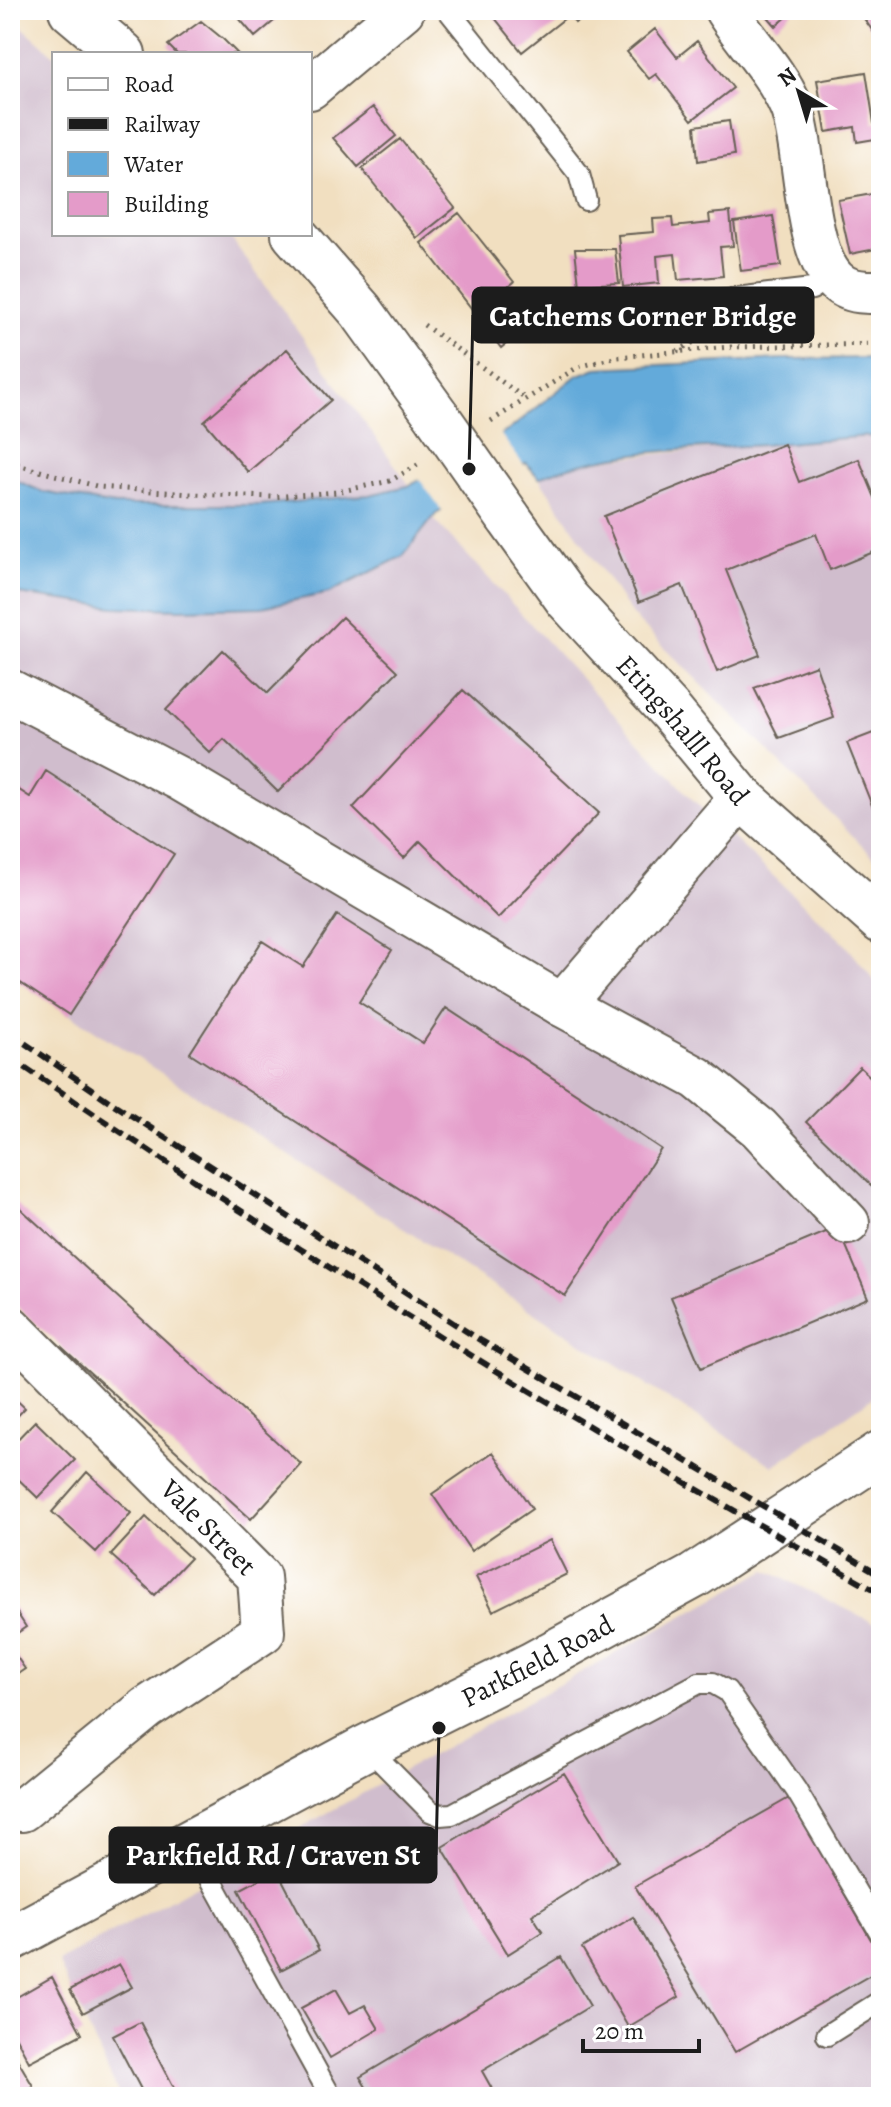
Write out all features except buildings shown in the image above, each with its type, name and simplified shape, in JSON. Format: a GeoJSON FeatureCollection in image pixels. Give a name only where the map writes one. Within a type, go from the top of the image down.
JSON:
{"type":"FeatureCollection","features":[{"type":"Feature","properties":{"kind":"main road"},"geometry":{"type":"LineString","coordinates":[[71,10],[121,52]]}},
{"type":"Feature","properties":{"kind":"main road","name":"Etingshalll Road"},"geometry":{"type":"LineString","coordinates":[[296,236],[361,311],[567,599],[670,711],[741,797],[879,915]]}},
{"type":"Feature","properties":{"kind":"main road","name":"Parkfield Road"},"geometry":{"type":"LineString","coordinates":[[10,1939],[694,1576],[881,1453]]}},
{"type":"Feature","properties":{"kind":"street"},"geometry":{"type":"LineString","coordinates":[[312,86],[403,10]]}},
{"type":"Feature","properties":{"kind":"street"},"geometry":{"type":"LineString","coordinates":[[726,10],[780,82],[793,111],[817,249],[831,276],[842,287],[862,293],[881,292]]}},
{"type":"Feature","properties":{"kind":"street"},"geometry":{"type":"LineString","coordinates":[[10,691],[178,778],[562,1005],[697,1078],[759,1128],[848,1223]]}},
{"type":"Feature","properties":{"kind":"street"},"geometry":{"type":"LineString","coordinates":[[562,1005],[741,797]]}},
{"type":"Feature","properties":{"kind":"street","name":"Vale Street"},"geometry":{"type":"LineString","coordinates":[[10,1327],[259,1577],[263,1632],[147,1708],[22,1810]]}},
{"type":"Feature","properties":{"kind":"lane"},"geometry":{"type":"LineString","coordinates":[[448,10],[579,174],[586,200]]}},
{"type":"Feature","properties":{"kind":"lane"},"geometry":{"type":"LineString","coordinates":[[599,314],[812,289],[831,276]]}},
{"type":"Feature","properties":{"kind":"lane"},"geometry":{"type":"LineString","coordinates":[[367,1747],[430,1811],[440,1815],[452,1814],[699,1683],[713,1683],[727,1691],[796,1790],[881,1934]]}},
{"type":"Feature","properties":{"kind":"lane"},"geometry":{"type":"LineString","coordinates":[[191,1843],[331,2097]]}},
{"type":"Feature","properties":{"kind":"lane"},"geometry":{"type":"LineString","coordinates":[[827,2035],[881,2001]]}},
{"type":"Feature","properties":{"kind":"path"},"geometry":{"type":"LineString","coordinates":[[361,311],[429,326],[527,400]]}},
{"type":"Feature","properties":{"kind":"shaded area"},"geometry":{"type":"Polygon","coordinates":[[[10,16],[52,53],[52,236],[229,236],[434,519],[693,800],[846,945],[881,989],[881,1392],[773,1466],[10,976],[10,16]]]}},
{"type":"Feature","properties":{"kind":"shaded area"},"geometry":{"type":"Polygon","coordinates":[[[881,436],[881,864],[632,615],[539,478],[564,467],[617,458],[825,438],[881,436]]]}},
{"type":"Feature","properties":{"kind":"shaded area"},"geometry":{"type":"Polygon","coordinates":[[[766,1570],[881,1626],[881,2097],[120,2097],[58,1962],[766,1570]]]}},
{"type":"Feature","properties":{"kind":"water"},"geometry":{"type":"Polygon","coordinates":[[[881,358],[881,436],[649,452],[590,462],[539,478],[526,463],[436,514],[403,556],[329,593],[262,607],[180,609],[114,607],[10,593],[10,478],[43,492],[115,505],[260,505],[369,495],[408,486],[509,430],[576,376],[596,368],[784,359],[881,358]]]}},
{"type":"Feature","properties":{"kind":"pier"},"geometry":{"type":"Polygon","coordinates":[[[498,431],[526,468],[444,514],[417,476],[498,431]]]}},
{"type":"Feature","properties":{"kind":"railway"},"geometry":{"type":"LineString","coordinates":[[10,1033],[112,1103],[480,1340],[881,1575]]}},
{"type":"Feature","properties":{"kind":"railway"},"geometry":{"type":"LineString","coordinates":[[10,1057],[223,1199],[439,1336],[658,1467],[881,1593]]}},
{"type":"Feature","properties":{"kind":"place","name":"Catchems Corner Bridge"},"geometry":{"type":"Point","coordinates":[469,469]}},
{"type":"Feature","properties":{"kind":"place","name":"Parkfield Rd / Craven St"},"geometry":{"type":"Point","coordinates":[439,1728]}}]}
